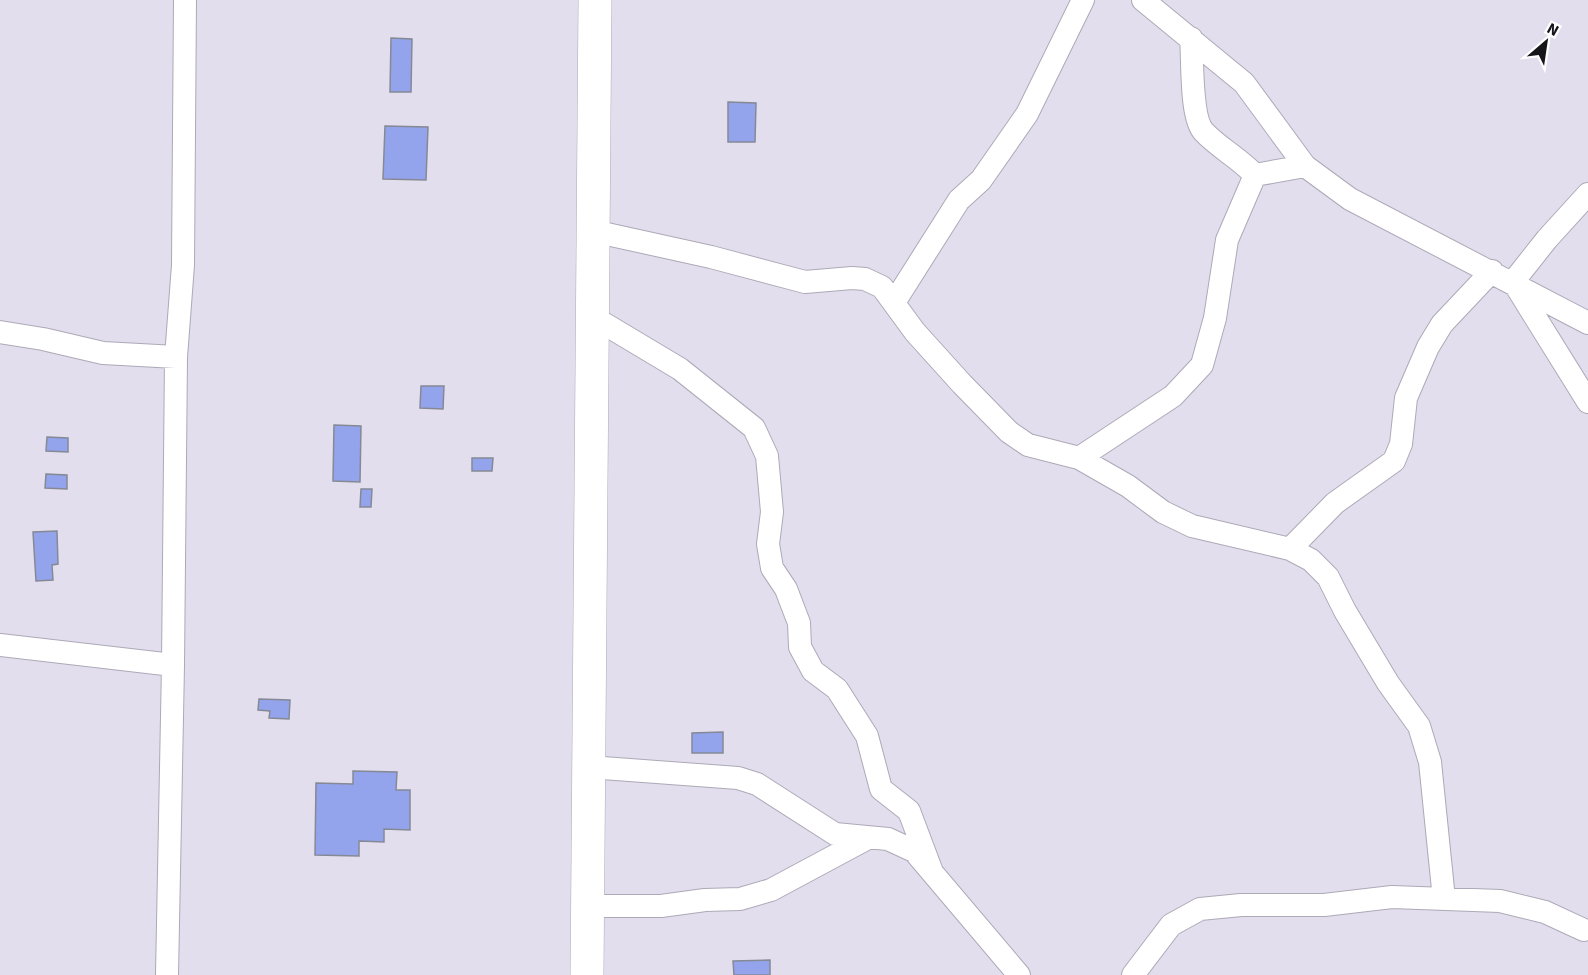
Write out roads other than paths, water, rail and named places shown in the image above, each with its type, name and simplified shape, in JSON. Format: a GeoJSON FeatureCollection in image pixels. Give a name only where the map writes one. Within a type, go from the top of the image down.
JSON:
{"type":"FeatureCollection","features":[{"type":"Feature","properties":{"kind":"main road"},"geometry":{"type":"LineString","coordinates":[[587,975],[595,0]]}},
{"type":"Feature","properties":{"kind":"street"},"geometry":{"type":"LineString","coordinates":[[166,975],[173,665],[176,357],[183,265],[185,0]]}},
{"type":"Feature","properties":{"kind":"street"},"geometry":{"type":"LineString","coordinates":[[895,301],[959,200],[981,180],[1027,114],[1083,0]]}},
{"type":"Feature","properties":{"kind":"street"},"geometry":{"type":"LineString","coordinates":[[1143,0],[1244,83],[1305,166],[1350,199],[1588,323]]}},
{"type":"Feature","properties":{"kind":"street"},"geometry":{"type":"LineString","coordinates":[[1191,38],[1196,113],[1202,130],[1255,174]]}},
{"type":"Feature","properties":{"kind":"street"},"geometry":{"type":"LineString","coordinates":[[1255,174],[1305,166]]}},
{"type":"Feature","properties":{"kind":"street"},"geometry":{"type":"LineString","coordinates":[[1079,458],[1173,396],[1202,365],[1215,318],[1227,240],[1255,174]]}},
{"type":"Feature","properties":{"kind":"street"},"geometry":{"type":"LineString","coordinates":[[1513,282],[1588,194]]}},
{"type":"Feature","properties":{"kind":"street"},"geometry":{"type":"LineString","coordinates":[[593,231],[711,257],[805,282],[865,279],[882,287],[895,301],[915,332],[1009,432],[1028,445],[1079,458],[1128,486],[1163,512],[1192,526],[1290,549],[1311,560],[1328,578],[1388,683],[1419,726],[1430,762],[1444,899]]}},
{"type":"Feature","properties":{"kind":"street"},"geometry":{"type":"LineString","coordinates":[[1290,549],[1335,503],[1394,461],[1401,444],[1406,398],[1428,347],[1442,324],[1492,271]]}},
{"type":"Feature","properties":{"kind":"street"},"geometry":{"type":"LineString","coordinates":[[1513,282],[1586,397]]}},
{"type":"Feature","properties":{"kind":"street"},"geometry":{"type":"LineString","coordinates":[[593,317],[680,369],[754,428],[767,456],[772,512],[768,544],[772,568],[786,589],[793,606],[799,623],[800,647],[813,671],[837,689],[867,736],[881,789],[909,811],[932,872]]}},
{"type":"Feature","properties":{"kind":"street"},"geometry":{"type":"LineString","coordinates":[[0,332],[103,353],[176,357]]}},
{"type":"Feature","properties":{"kind":"street"},"geometry":{"type":"LineString","coordinates":[[0,645],[173,665]]}},
{"type":"Feature","properties":{"kind":"street"},"geometry":{"type":"LineString","coordinates":[[589,767],[738,778],[757,784],[835,834],[888,839],[914,851],[1019,975]]}},
{"type":"Feature","properties":{"kind":"street"},"geometry":{"type":"LineString","coordinates":[[588,906],[661,906],[705,900],[740,899],[771,890],[868,838]]}},
{"type":"Feature","properties":{"kind":"street"},"geometry":{"type":"LineString","coordinates":[[1133,975],[1171,925],[1200,909],[1241,905],[1324,905],[1392,897],[1500,901],[1545,912],[1584,930]]}}]}
